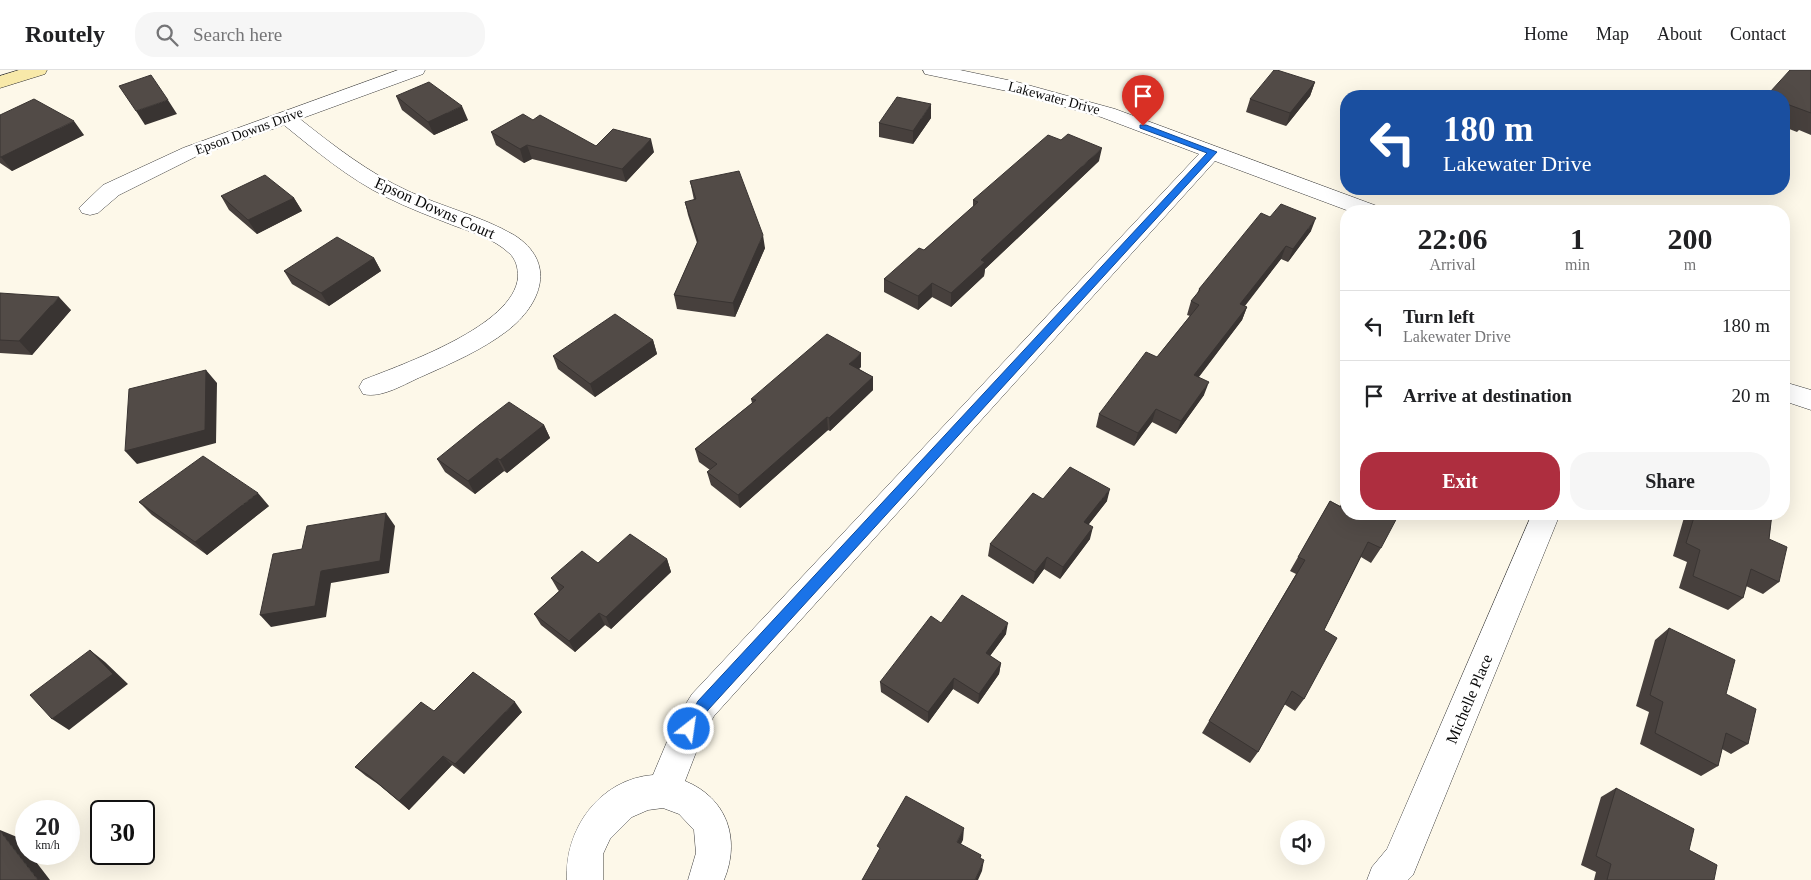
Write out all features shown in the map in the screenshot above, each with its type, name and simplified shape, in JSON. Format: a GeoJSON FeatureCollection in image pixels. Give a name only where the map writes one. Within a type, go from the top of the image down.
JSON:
{"type":"FeatureCollection","features":[{"type":"Feature","properties":{"kind":"street"},"geometry":{"type":"LineString","coordinates":[[0,82],[38,70]]}},
{"type":"Feature","properties":{"kind":"street","name":"Epson Downs Drive"},"geometry":{"type":"LineString","coordinates":[[90,208],[111,190],[190,152],[416,70]]}},
{"type":"Feature","properties":{"kind":"street","name":"Lakewater Drive"},"geometry":{"type":"LineString","coordinates":[[932,70],[1010,86],[1108,114],[1353,205]]}},
{"type":"Feature","properties":{"kind":"street","name":"Epson Downs Court"},"geometry":{"type":"LineString","coordinates":[[286,117],[346,164],[391,191],[497,234],[518,248],[528,259],[531,276],[530,286],[512,312],[499,324],[429,363],[372,387]]}},
{"type":"Feature","properties":{"kind":"street"},"geometry":{"type":"LineString","coordinates":[[664,792],[689,729],[703,705],[1212,152]]}},
{"type":"Feature","properties":{"kind":"street"},"geometry":{"type":"LineString","coordinates":[[1790,393],[1811,400]]}},
{"type":"Feature","properties":{"kind":"street","name":"Michelle Place"},"geometry":{"type":"LineString","coordinates":[[1385,880],[1400,862],[1543,520]]}},
{"type":"Feature","properties":{"kind":"street"},"geometry":{"type":"LineString","coordinates":[[585,880],[584,863],[590,840],[603,819],[621,804],[642,794],[664,792],[684,796],[701,809],[712,827],[715,848],[710,872],[706,880]]}},
{"type":"Feature","properties":{"kind":"building"},"geometry":{"type":"Polygon","coordinates":[[[1274,70],[1315,82],[1290,113],[1250,99],[1274,70]]]}},
{"type":"Feature","properties":{"kind":"building"},"geometry":{"type":"Polygon","coordinates":[[[1790,70],[1811,70],[1811,113],[1790,105],[1790,90],[1772,90],[1790,70]]]}},
{"type":"Feature","properties":{"kind":"building"},"geometry":{"type":"Polygon","coordinates":[[[151,75],[168,100],[136,111],[119,86],[151,75]]]}},
{"type":"Feature","properties":{"kind":"building"},"geometry":{"type":"Polygon","coordinates":[[[429,82],[462,106],[428,122],[396,96],[429,82]]]}},
{"type":"Feature","properties":{"kind":"building"},"geometry":{"type":"Polygon","coordinates":[[[897,97],[931,104],[913,131],[879,123],[897,97]]]}},
{"type":"Feature","properties":{"kind":"building"},"geometry":{"type":"Polygon","coordinates":[[[34,99],[74,121],[0,157],[0,115],[34,99]]]}},
{"type":"Feature","properties":{"kind":"building"},"geometry":{"type":"Polygon","coordinates":[[[523,114],[533,120],[540,115],[596,146],[613,129],[651,139],[622,169],[527,145],[520,149],[491,132],[523,114]]]}},
{"type":"Feature","properties":{"kind":"building"},"geometry":{"type":"Polygon","coordinates":[[[1068,134],[1102,148],[981,260],[985,262],[951,293],[932,283],[918,296],[884,279],[919,248],[924,250],[978,202],[973,200],[1048,135],[1061,140],[1068,134]]]}},
{"type":"Feature","properties":{"kind":"building"},"geometry":{"type":"Polygon","coordinates":[[[739,171],[763,235],[733,303],[674,295],[698,241],[685,202],[696,199],[690,181],[739,171]]]}},
{"type":"Feature","properties":{"kind":"building"},"geometry":{"type":"Polygon","coordinates":[[[265,175],[294,198],[248,220],[221,196],[265,175]]]}},
{"type":"Feature","properties":{"kind":"building"},"geometry":{"type":"Polygon","coordinates":[[[1281,204],[1316,218],[1293,249],[1286,246],[1240,304],[1247,307],[1194,375],[1209,382],[1181,421],[1156,409],[1138,433],[1099,414],[1146,352],[1157,357],[1199,305],[1191,301],[1261,213],[1270,217],[1281,204]]]}},
{"type":"Feature","properties":{"kind":"building"},"geometry":{"type":"Polygon","coordinates":[[[337,237],[374,258],[321,293],[284,271],[337,237]]]}},
{"type":"Feature","properties":{"kind":"building"},"geometry":{"type":"Polygon","coordinates":[[[0,293],[59,297],[19,341],[0,340],[0,293]]]}},
{"type":"Feature","properties":{"kind":"building"},"geometry":{"type":"Polygon","coordinates":[[[615,314],[653,340],[590,384],[553,356],[615,314]]]}},
{"type":"Feature","properties":{"kind":"building"},"geometry":{"type":"Polygon","coordinates":[[[827,334],[861,353],[849,364],[873,377],[829,418],[827,417],[738,495],[707,472],[717,464],[695,449],[756,400],[751,399],[827,334]]]}},
{"type":"Feature","properties":{"kind":"building"},"geometry":{"type":"Polygon","coordinates":[[[206,370],[205,430],[125,451],[129,389],[206,370]]]}},
{"type":"Feature","properties":{"kind":"building"},"geometry":{"type":"Polygon","coordinates":[[[509,402],[544,425],[500,460],[497,458],[468,481],[437,459],[479,425],[509,402]]]}},
{"type":"Feature","properties":{"kind":"building"},"geometry":{"type":"Polygon","coordinates":[[[203,456],[258,493],[195,542],[139,502],[203,456]]]}},
{"type":"Feature","properties":{"kind":"building"},"geometry":{"type":"Polygon","coordinates":[[[1070,467],[1110,489],[1084,522],[1093,527],[1063,567],[1047,557],[1035,572],[990,544],[1033,493],[1043,499],[1070,467]]]}},
{"type":"Feature","properties":{"kind":"building"},"geometry":{"type":"Polygon","coordinates":[[[1330,501],[1340,506],[1340,520],[1396,520],[1381,548],[1368,542],[1324,630],[1337,638],[1304,699],[1292,691],[1258,752],[1209,721],[1305,560],[1298,557],[1330,501]]]}},
{"type":"Feature","properties":{"kind":"building"},"geometry":{"type":"Polygon","coordinates":[[[386,513],[380,561],[321,571],[315,606],[260,615],[273,554],[302,549],[307,526],[386,513]]]}},
{"type":"Feature","properties":{"kind":"building"},"geometry":{"type":"Polygon","coordinates":[[[1693,520],[1771,520],[1769,539],[1787,547],[1779,582],[1751,569],[1743,598],[1693,576],[1700,550],[1686,543],[1693,520]]]}},
{"type":"Feature","properties":{"kind":"building"},"geometry":{"type":"Polygon","coordinates":[[[630,534],[667,559],[606,617],[599,613],[569,641],[534,614],[564,587],[551,578],[582,551],[598,563],[630,534]]]}},
{"type":"Feature","properties":{"kind":"building"},"geometry":{"type":"Polygon","coordinates":[[[962,595],[1008,623],[986,653],[1001,663],[979,694],[954,678],[928,712],[880,682],[931,616],[941,623],[962,595]]]}},
{"type":"Feature","properties":{"kind":"building"},"geometry":{"type":"Polygon","coordinates":[[[1669,628],[1735,660],[1726,694],[1756,709],[1748,744],[1726,733],[1718,766],[1655,733],[1663,702],[1650,695],[1669,628]]]}},
{"type":"Feature","properties":{"kind":"building"},"geometry":{"type":"Polygon","coordinates":[[[90,650],[113,674],[52,719],[30,695],[90,650]]]}},
{"type":"Feature","properties":{"kind":"building"},"geometry":{"type":"Polygon","coordinates":[[[473,672],[515,702],[455,764],[443,756],[399,801],[368,775],[355,767],[421,702],[434,711],[473,672]]]}},
{"type":"Feature","properties":{"kind":"building"},"geometry":{"type":"Polygon","coordinates":[[[1616,788],[1694,829],[1689,850],[1717,865],[1714,880],[1607,880],[1611,864],[1596,856],[1616,788]]]}},
{"type":"Feature","properties":{"kind":"building"},"geometry":{"type":"Polygon","coordinates":[[[906,796],[964,828],[957,842],[981,855],[980,858],[984,860],[975,880],[862,880],[880,848],[877,846],[906,796]]]}},
{"type":"Feature","properties":{"kind":"building"},"geometry":{"type":"Polygon","coordinates":[[[0,831],[15,850],[15,865],[26,865],[38,880],[0,880],[0,831]]]}},
{"type":"Feature","properties":{"kind":"route"},"geometry":{"type":"LineString","coordinates":[[689,729],[703,705],[1212,152],[1143,126]]}}]}
